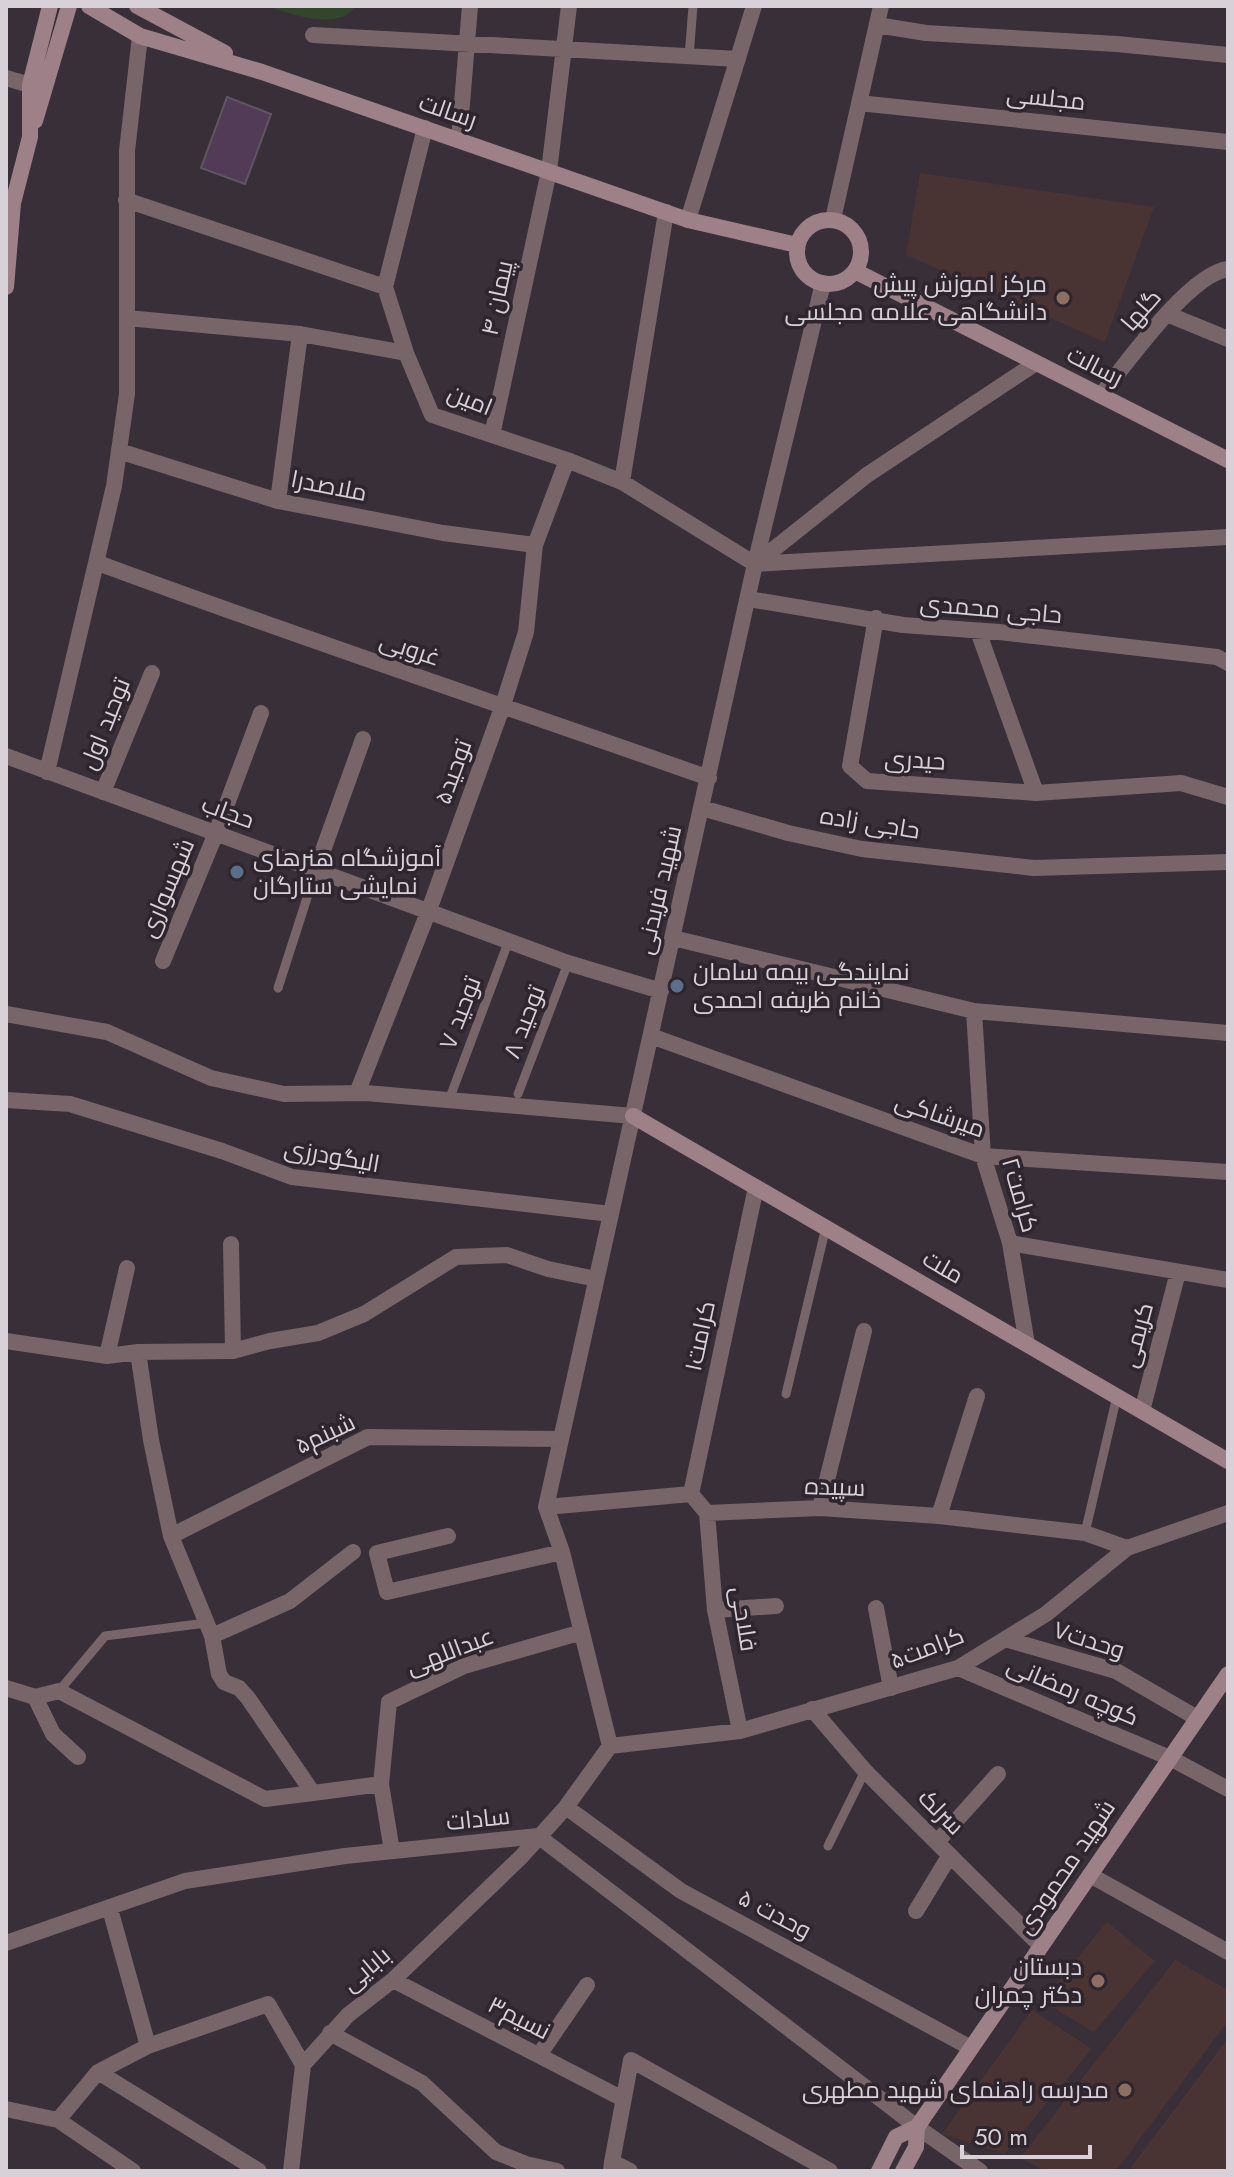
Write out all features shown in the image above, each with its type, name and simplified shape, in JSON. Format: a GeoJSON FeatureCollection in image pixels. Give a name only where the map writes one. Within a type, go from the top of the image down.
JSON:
{"type":"FeatureCollection","features":[{"type":"Feature","properties":{"kind":"street"},"geometry":{"type":"LineString","coordinates":[[30,137],[30,85],[50,6]]}},
{"type":"Feature","properties":{"kind":"street"},"geometry":{"type":"LineString","coordinates":[[6,287],[10,202],[69,6]]}},
{"type":"Feature","properties":{"kind":"street","name":"رسالت"},"geometry":{"type":"LineString","coordinates":[[89,6],[140,36],[262,72],[688,220],[797,245]]}},
{"type":"Feature","properties":{"kind":"street"},"geometry":{"type":"LineString","coordinates":[[137,6],[262,72]]}},
{"type":"Feature","properties":{"kind":"street"},"geometry":{"type":"LineString","coordinates":[[459,140],[470,6]]}},
{"type":"Feature","properties":{"kind":"street","name":"پیمان ۴"},"geometry":{"type":"LineString","coordinates":[[492,435],[549,171],[569,6]]}},
{"type":"Feature","properties":{"kind":"street"},"geometry":{"type":"LineString","coordinates":[[688,220],[754,6]]}},
{"type":"Feature","properties":{"kind":"street"},"geometry":{"type":"LineString","coordinates":[[833,219],[881,6]]}},
{"type":"Feature","properties":{"kind":"street"},"geometry":{"type":"LineString","coordinates":[[877,25],[926,33],[1117,44],[1228,55]]}},
{"type":"Feature","properties":{"kind":"street"},"geometry":{"type":"LineString","coordinates":[[313,35],[738,59]]}},
{"type":"Feature","properties":{"kind":"street"},"geometry":{"type":"LineString","coordinates":[[47,772],[98,563],[127,394],[127,151],[140,36]]}},
{"type":"Feature","properties":{"kind":"street"},"geometry":{"type":"LineString","coordinates":[[6,78],[30,85]]}},
{"type":"Feature","properties":{"kind":"street","name":"مجلسی"},"geometry":{"type":"LineString","coordinates":[[859,103],[1228,142]]}},
{"type":"Feature","properties":{"kind":"street"},"geometry":{"type":"LineString","coordinates":[[126,200],[385,287],[425,128]]}},
{"type":"Feature","properties":{"kind":"street"},"geometry":{"type":"LineString","coordinates":[[622,482],[666,212]]}},
{"type":"Feature","properties":{"kind":"street"},"geometry":{"type":"LineString","coordinates":[[823,219],[833,219],[844,222],[859,239],[862,250],[855,271],[841,282],[823,283],[813,280],[799,265],[797,245],[806,228],[823,219]]}},
{"type":"Feature","properties":{"kind":"street","name":"گلها"},"geometry":{"type":"LineString","coordinates":[[1101,395],[1167,314],[1202,280],[1218,270],[1228,269]]}},
{"type":"Feature","properties":{"kind":"street","name":"رسالت"},"geometry":{"type":"LineString","coordinates":[[855,271],[1228,460]]}},
{"type":"Feature","properties":{"kind":"street","name":"شهید فریدنی"},"geometry":{"type":"LineString","coordinates":[[546,1507],[755,564],[823,283]]}},
{"type":"Feature","properties":{"kind":"street","name":"امین"},"geometry":{"type":"LineString","coordinates":[[385,287],[406,353],[432,415],[567,460],[622,482],[755,564]]}},
{"type":"Feature","properties":{"kind":"street"},"geometry":{"type":"LineString","coordinates":[[1167,314],[1228,339]]}},
{"type":"Feature","properties":{"kind":"street"},"geometry":{"type":"LineString","coordinates":[[127,318],[300,334],[406,353]]}},
{"type":"Feature","properties":{"kind":"street"},"geometry":{"type":"LineString","coordinates":[[278,501],[300,334]]}},
{"type":"Feature","properties":{"kind":"street"},"geometry":{"type":"LineString","coordinates":[[755,564],[867,475],[1036,363]]}},
{"type":"Feature","properties":{"kind":"street","name":"ملاصدرا"},"geometry":{"type":"LineString","coordinates":[[119,451],[278,501],[443,533],[535,545]]}},
{"type":"Feature","properties":{"kind":"street","name":"توحید۵"},"geometry":{"type":"LineString","coordinates":[[357,1093],[429,910],[503,705],[526,632],[535,545],[567,460]]}},
{"type":"Feature","properties":{"kind":"street"},"geometry":{"type":"LineString","coordinates":[[755,564],[1228,537]]}},
{"type":"Feature","properties":{"kind":"street","name":"غروبی"},"geometry":{"type":"LineString","coordinates":[[98,563],[292,635],[709,778]]}},
{"type":"Feature","properties":{"kind":"street","name":"حاجی محمدی"},"geometry":{"type":"LineString","coordinates":[[749,599],[876,618],[903,625],[1217,657],[1228,663]]}},
{"type":"Feature","properties":{"kind":"street","name":"حیدری"},"geometry":{"type":"LineString","coordinates":[[876,618],[850,766],[867,781],[1036,793]]}},
{"type":"Feature","properties":{"kind":"street"},"geometry":{"type":"LineString","coordinates":[[978,631],[1036,793],[1181,783],[1228,797]]}},
{"type":"Feature","properties":{"kind":"street","name":"توحید اول"},"geometry":{"type":"LineString","coordinates":[[103,792],[152,673]]}},
{"type":"Feature","properties":{"kind":"street","name":"شهسواری"},"geometry":{"type":"LineString","coordinates":[[163,961],[261,713]]}},
{"type":"Feature","properties":{"kind":"street"},"geometry":{"type":"LineString","coordinates":[[316,870],[363,739]]}},
{"type":"Feature","properties":{"kind":"street","name":"حجاب"},"geometry":{"type":"LineString","coordinates":[[6,756],[568,963],[661,991]]}},
{"type":"Feature","properties":{"kind":"street","name":"حاجی زاده"},"geometry":{"type":"LineString","coordinates":[[702,808],[788,833],[862,849],[1034,868],[1228,862]]}},
{"type":"Feature","properties":{"kind":"street"},"geometry":{"type":"LineString","coordinates":[[673,938],[974,1011],[1228,1033]]}},
{"type":"Feature","properties":{"kind":"street","name":"کرامت۲"},"geometry":{"type":"LineString","coordinates":[[974,1011],[983,1156],[1010,1243],[1027,1344]]}},
{"type":"Feature","properties":{"kind":"street"},"geometry":{"type":"LineString","coordinates":[[6,1014],[107,1032],[211,1078],[284,1094],[357,1093],[633,1116]]}},
{"type":"Feature","properties":{"kind":"street","name":"میرشاکی"},"geometry":{"type":"LineString","coordinates":[[651,1036],[983,1156],[1228,1172]]}},
{"type":"Feature","properties":{"kind":"street","name":"الیگودرزی"},"geometry":{"type":"LineString","coordinates":[[6,1100],[70,1104],[222,1151],[292,1177],[611,1214]]}},
{"type":"Feature","properties":{"kind":"street","name":"ملت"},"geometry":{"type":"LineString","coordinates":[[633,1116],[1228,1461]]}},
{"type":"Feature","properties":{"kind":"street","name":"کرامت۱"},"geometry":{"type":"LineString","coordinates":[[691,1494],[756,1187]]}},
{"type":"Feature","properties":{"kind":"street"},"geometry":{"type":"LineString","coordinates":[[1010,1243],[1228,1280]]}},
{"type":"Feature","properties":{"kind":"street"},"geometry":{"type":"LineString","coordinates":[[231,1244],[233,1351]]}},
{"type":"Feature","properties":{"kind":"street"},"geometry":{"type":"LineString","coordinates":[[6,1341],[107,1356],[138,1352],[233,1351],[318,1333],[364,1314],[456,1257],[507,1255],[548,1269],[596,1279]]}},
{"type":"Feature","properties":{"kind":"street"},"geometry":{"type":"LineString","coordinates":[[107,1356],[127,1268]]}},
{"type":"Feature","properties":{"kind":"street","name":"کریمی"},"geometry":{"type":"LineString","coordinates":[[1142,1411],[1178,1272]]}},
{"type":"Feature","properties":{"kind":"street"},"geometry":{"type":"LineString","coordinates":[[820,1508],[864,1331]]}},
{"type":"Feature","properties":{"kind":"street"},"geometry":{"type":"LineString","coordinates":[[138,1352],[151,1440],[171,1536],[209,1630],[219,1674],[224,1682],[239,1688],[248,1698],[313,1793]]}},
{"type":"Feature","properties":{"kind":"street"},"geometry":{"type":"LineString","coordinates":[[939,1516],[977,1396]]}},
{"type":"Feature","properties":{"kind":"street","name":"شبنم۵"},"geometry":{"type":"LineString","coordinates":[[171,1536],[368,1437],[561,1439]]}},
{"type":"Feature","properties":{"kind":"street"},"geometry":{"type":"LineString","coordinates":[[610,1746],[562,1552],[546,1507],[691,1494],[707,1513]]}},
{"type":"Feature","properties":{"kind":"street","name":"سپیده"},"geometry":{"type":"LineString","coordinates":[[707,1513],[820,1508],[939,1516],[1085,1533],[1127,1548]]}},
{"type":"Feature","properties":{"kind":"street","name":"فلاحی"},"geometry":{"type":"LineString","coordinates":[[707,1513],[715,1610],[740,1731]]}},
{"type":"Feature","properties":{"kind":"street","name":"کرامت۵"},"geometry":{"type":"LineString","coordinates":[[610,1746],[740,1731],[958,1668],[1046,1614],[1127,1548],[1228,1513]]}},
{"type":"Feature","properties":{"kind":"street"},"geometry":{"type":"LineString","coordinates":[[448,1536],[377,1553],[387,1592],[562,1552]]}},
{"type":"Feature","properties":{"kind":"street"},"geometry":{"type":"LineString","coordinates":[[209,1630],[290,1601],[353,1552]]}},
{"type":"Feature","properties":{"kind":"street"},"geometry":{"type":"LineString","coordinates":[[715,1610],[776,1606]]}},
{"type":"Feature","properties":{"kind":"street"},"geometry":{"type":"LineString","coordinates":[[876,1608],[891,1688]]}},
{"type":"Feature","properties":{"kind":"street","name":"عبداللهی"},"geometry":{"type":"LineString","coordinates":[[392,1851],[381,1784],[389,1702],[464,1666],[582,1632]]}},
{"type":"Feature","properties":{"kind":"street","name":"۷وحدت"},"geometry":{"type":"LineString","coordinates":[[1005,1639],[1116,1671],[1197,1718]]}},
{"type":"Feature","properties":{"kind":"street","name":"کوچه رمضانی"},"geometry":{"type":"LineString","coordinates":[[958,1668],[1170,1758],[1228,1789]]}},
{"type":"Feature","properties":{"kind":"street","name":"شهید محمودی"},"geometry":{"type":"LineString","coordinates":[[879,2171],[896,2137],[917,2127],[1228,1674]]}},
{"type":"Feature","properties":{"kind":"street"},"geometry":{"type":"LineString","coordinates":[[6,1688],[35,1697],[59,1691],[265,1799],[381,1784]]}},
{"type":"Feature","properties":{"kind":"street"},"geometry":{"type":"LineString","coordinates":[[35,1697],[53,1734],[78,1757]]}},
{"type":"Feature","properties":{"kind":"street","name":"سرلک"},"geometry":{"type":"LineString","coordinates":[[812,1709],[865,1771],[1041,1946]]}},
{"type":"Feature","properties":{"kind":"street","name":"بابایی"},"geometry":{"type":"LineString","coordinates":[[303,2065],[348,2015],[393,1980],[521,1857],[566,1807],[610,1746]]}},
{"type":"Feature","properties":{"kind":"street"},"geometry":{"type":"LineString","coordinates":[[937,1842],[998,1774]]}},
{"type":"Feature","properties":{"kind":"street","name":"وحدت ۵"},"geometry":{"type":"LineString","coordinates":[[566,1807],[681,1891],[971,2048]]}},
{"type":"Feature","properties":{"kind":"street","name":"سادات"},"geometry":{"type":"LineString","coordinates":[[6,1943],[185,1881],[392,1851],[538,1836],[917,2127],[980,2171]]}},
{"type":"Feature","properties":{"kind":"street"},"geometry":{"type":"LineString","coordinates":[[916,1911],[950,1855]]}},
{"type":"Feature","properties":{"kind":"street"},"geometry":{"type":"LineString","coordinates":[[1090,1875],[1228,1952]]}},
{"type":"Feature","properties":{"kind":"street"},"geometry":{"type":"LineString","coordinates":[[110,1909],[148,2046]]}},
{"type":"Feature","properties":{"kind":"street","name":"نسیم۳"},"geometry":{"type":"LineString","coordinates":[[393,1980],[623,2099]]}},
{"type":"Feature","properties":{"kind":"street"},"geometry":{"type":"LineString","coordinates":[[539,2055],[587,1985]]}},
{"type":"Feature","properties":{"kind":"street"},"geometry":{"type":"LineString","coordinates":[[58,2120],[98,2072],[148,2046],[268,2004],[303,2065],[291,2171]]}},
{"type":"Feature","properties":{"kind":"street"},"geometry":{"type":"LineString","coordinates":[[330,2033],[422,2083],[496,2152],[526,2164],[557,2171]]}},
{"type":"Feature","properties":{"kind":"street"},"geometry":{"type":"LineString","coordinates":[[630,2171],[612,2166],[631,2060],[830,2171]]}},
{"type":"Feature","properties":{"kind":"street"},"geometry":{"type":"LineString","coordinates":[[98,2072],[259,2171]]}},
{"type":"Feature","properties":{"kind":"street"},"geometry":{"type":"LineString","coordinates":[[6,2109],[58,2120],[133,2171]]}},
{"type":"Feature","properties":{"kind":"street","name":"شهید محمودی"},"geometry":{"type":"LineString","coordinates":[[903,2171],[916,2147],[917,2127]]}},
{"type":"Feature","properties":{"kind":"lane"},"geometry":{"type":"LineString","coordinates":[[689,57],[693,6]]}},
{"type":"Feature","properties":{"kind":"lane"},"geometry":{"type":"LineString","coordinates":[[278,988],[316,870]]}},
{"type":"Feature","properties":{"kind":"lane","name":"توحید ۷"},"geometry":{"type":"LineString","coordinates":[[449,1100],[509,940]]}},
{"type":"Feature","properties":{"kind":"lane","name":"توحید ۸"},"geometry":{"type":"LineString","coordinates":[[518,1094],[568,963]]}},
{"type":"Feature","properties":{"kind":"lane"},"geometry":{"type":"LineString","coordinates":[[786,1394],[826,1227]]}},
{"type":"Feature","properties":{"kind":"lane"},"geometry":{"type":"LineString","coordinates":[[1085,1533],[1117,1396]]}},
{"type":"Feature","properties":{"kind":"lane"},"geometry":{"type":"LineString","coordinates":[[59,1691],[105,1636],[209,1630]]}},
{"type":"Feature","properties":{"kind":"lane"},"geometry":{"type":"LineString","coordinates":[[828,1846],[865,1771]]}},
{"type":"Feature","properties":{"kind":"shaded area","name":"مرکز اموزش پیش دانشگاهی علامه مجلسی"},"geometry":{"type":"Polygon","coordinates":[[[920,173],[1154,207],[1105,342],[906,255],[920,173]]]}},
{"type":"Feature","properties":{"kind":"shaded area","name":"دبستان دکتر چمران"},"geometry":{"type":"Polygon","coordinates":[[[1107,1922],[1155,1961],[1094,2032],[1042,2001],[1107,1922]]]}},
{"type":"Feature","properties":{"kind":"shaded area","name":"مدرسه راهنمای شهید مطهری"},"geometry":{"type":"Polygon","coordinates":[[[1175,1960],[1228,1990],[1228,2021],[1116,2171],[1045,2171],[1020,2158],[1175,1960]]]}},
{"type":"Feature","properties":{"kind":"shaded area"},"geometry":{"type":"Polygon","coordinates":[[[1032,2010],[1092,2049],[1004,2154],[942,2134],[1032,2010]]]}},
{"type":"Feature","properties":{"kind":"shaded area"},"geometry":{"type":"Polygon","coordinates":[[[1228,2038],[1228,2171],[1128,2171],[1228,2038]]]}},
{"type":"Feature","properties":{"kind":"green space"},"geometry":{"type":"Polygon","coordinates":[[[266,6],[356,6],[348,14],[326,20],[266,6]]]}},
{"type":"Feature","properties":{"kind":"building"},"geometry":{"type":"Polygon","coordinates":[[[227,97],[271,114],[245,184],[201,168],[227,97]]]}},
{"type":"Feature","properties":{"kind":"place","name":"مرکز اموزش پیش دانشگاهی علامه مجلسی"},"geometry":{"type":"Point","coordinates":[1063,298]}},
{"type":"Feature","properties":{"kind":"place","name":"آموزشگاه هنرهای نمایشی ستارگان"},"geometry":{"type":"Point","coordinates":[237,872]}},
{"type":"Feature","properties":{"kind":"place","name":"نمایندگی بیمه سامان خانم ظریفه احمدی"},"geometry":{"type":"Point","coordinates":[677,986]}},
{"type":"Feature","properties":{"kind":"place","name":"دبستان دکتر چمران"},"geometry":{"type":"Point","coordinates":[1098,1981]}},
{"type":"Feature","properties":{"kind":"place","name":"مدرسه راهنمای شهید مطهری"},"geometry":{"type":"Point","coordinates":[1125,2090]}}]}
